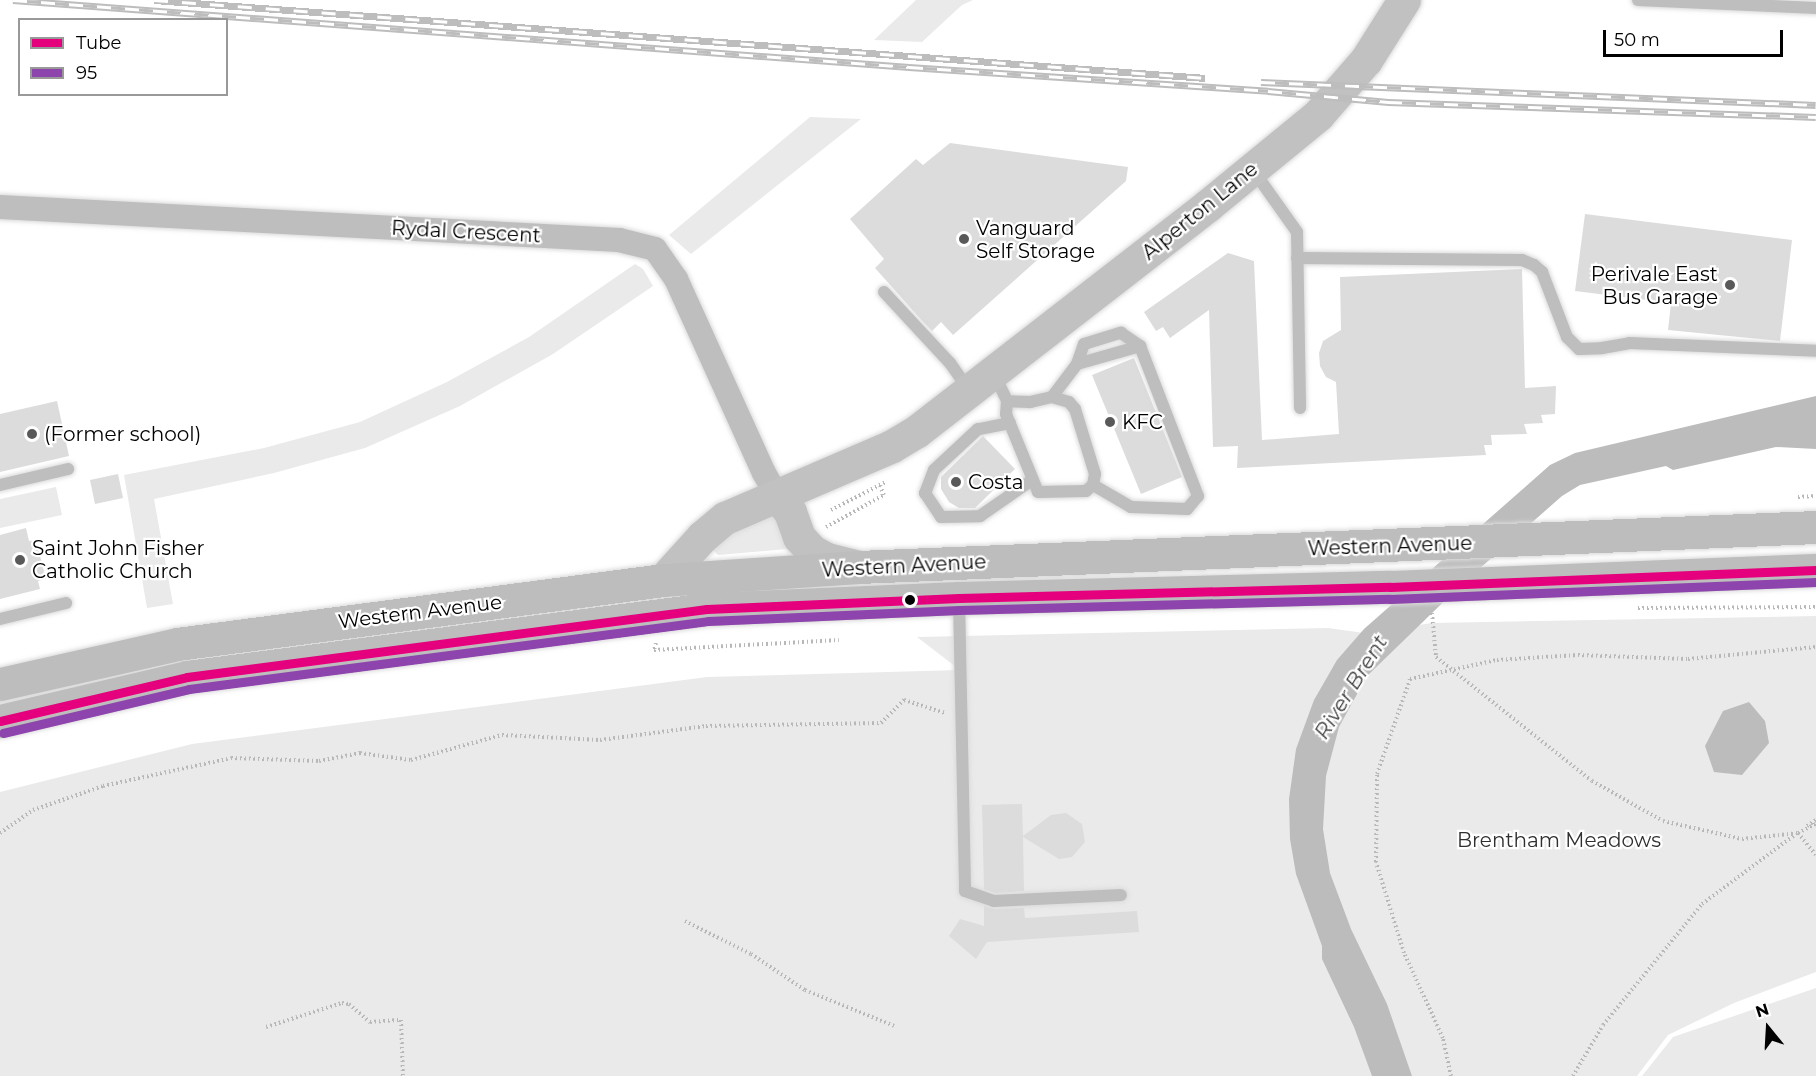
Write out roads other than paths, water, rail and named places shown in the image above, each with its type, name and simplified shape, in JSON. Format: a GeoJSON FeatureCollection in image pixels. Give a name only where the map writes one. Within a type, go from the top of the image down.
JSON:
{"type":"FeatureCollection","features":[{"type":"Feature","properties":{"kind":"highway","name":"Western Avenue"},"geometry":{"type":"LineString","coordinates":[[0,684],[177,644],[663,580],[858,567],[1816,528]]}},
{"type":"Feature","properties":{"kind":"highway","name":"Western Avenue"},"geometry":{"type":"LineString","coordinates":[[0,721],[187,677],[707,609],[959,598],[1390,587],[1816,570]]}},
{"type":"Feature","properties":{"kind":"main road","name":"Alperton Lane"},"geometry":{"type":"LineString","coordinates":[[663,580],[702,537],[725,518],[892,446],[990,388],[1318,115],[1366,60],[1404,0]]}},
{"type":"Feature","properties":{"kind":"main road"},"geometry":{"type":"LineString","coordinates":[[778,496],[790,512],[799,537],[812,551],[828,559],[858,567]]}},
{"type":"Feature","properties":{"kind":"street","name":"Rydal Crescent"},"geometry":{"type":"LineString","coordinates":[[0,207],[619,240],[655,249],[676,279],[764,473],[778,496]]}},
{"type":"Feature","properties":{"kind":"lane"},"geometry":{"type":"LineString","coordinates":[[1638,0],[1816,8]]}},
{"type":"Feature","properties":{"kind":"lane"},"geometry":{"type":"LineString","coordinates":[[1253,169],[1297,232],[1300,408]]}},
{"type":"Feature","properties":{"kind":"lane"},"geometry":{"type":"LineString","coordinates":[[1297,258],[1522,260],[1534,265],[1542,272],[1567,337],[1579,349],[1629,343],[1816,351]]}},
{"type":"Feature","properties":{"kind":"lane"},"geometry":{"type":"LineString","coordinates":[[884,292],[950,363],[990,388],[1030,402],[1052,397],[1069,402],[1075,409],[1095,474],[1094,485],[1086,491],[1038,492],[1006,414],[990,388]]}},
{"type":"Feature","properties":{"kind":"lane"},"geometry":{"type":"LineString","coordinates":[[1052,397],[1077,364],[1084,344],[1120,333],[1140,346],[1198,496],[1187,508],[1131,507],[1094,485]]}},
{"type":"Feature","properties":{"kind":"lane"},"geometry":{"type":"LineString","coordinates":[[1077,364],[1140,346]]}},
{"type":"Feature","properties":{"kind":"lane"},"geometry":{"type":"LineString","coordinates":[[1010,423],[978,429],[934,470],[925,493],[941,517],[980,516],[1032,480]]}},
{"type":"Feature","properties":{"kind":"lane"},"geometry":{"type":"LineString","coordinates":[[0,485],[68,469]]}},
{"type":"Feature","properties":{"kind":"lane"},"geometry":{"type":"LineString","coordinates":[[959,598],[965,891],[994,901],[1121,895]]}},
{"type":"Feature","properties":{"kind":"lane"},"geometry":{"type":"LineString","coordinates":[[0,619],[66,603]]}},
{"type":"Feature","properties":{"kind":"water","name":"River Brent"},"geometry":{"type":"Polygon","coordinates":[[[1816,396],[1816,449],[1776,447],[1673,470],[1666,466],[1580,485],[1562,496],[1463,583],[1367,676],[1339,727],[1326,776],[1323,829],[1330,873],[1351,929],[1387,1004],[1412,1076],[1372,1076],[1354,1027],[1322,959],[1322,946],[1296,874],[1290,839],[1289,799],[1296,749],[1314,700],[1337,660],[1364,629],[1550,465],[1575,453],[1816,396]]]}},
{"type":"Feature","properties":{"kind":"water"},"geometry":{"type":"Polygon","coordinates":[[[1749,702],[1765,721],[1769,743],[1742,775],[1714,772],[1705,746],[1723,711],[1749,702]]]}},
{"type":"Feature","properties":{"kind":"railway"},"geometry":{"type":"LineString","coordinates":[[13,0],[909,67],[1268,91],[1388,102],[1816,117]]}},
{"type":"Feature","properties":{"kind":"railway"},"geometry":{"type":"LineString","coordinates":[[154,0],[1205,78]]}},
{"type":"Feature","properties":{"kind":"railway"},"geometry":{"type":"LineString","coordinates":[[1261,82],[1816,105]]}},
{"type":"Feature","properties":{"kind":"place","name":"Vanguard Self Storage"},"geometry":{"type":"Point","coordinates":[964,239]}},
{"type":"Feature","properties":{"kind":"place","name":"Perivale East Bus Garage"},"geometry":{"type":"Point","coordinates":[1730,285]}},
{"type":"Feature","properties":{"kind":"place","name":"KFC"},"geometry":{"type":"Point","coordinates":[1110,422]}},
{"type":"Feature","properties":{"kind":"place","name":"(Former school)"},"geometry":{"type":"Point","coordinates":[32,434]}},
{"type":"Feature","properties":{"kind":"place","name":"Costa"},"geometry":{"type":"Point","coordinates":[956,482]}},
{"type":"Feature","properties":{"kind":"place","name":"Saint John Fisher Catholic Church"},"geometry":{"type":"Point","coordinates":[20,560]}},
{"type":"Feature","properties":{"kind":"park label","name":"Brentham Meadows"},"geometry":{"type":"Point","coordinates":[1559,840]}}]}
